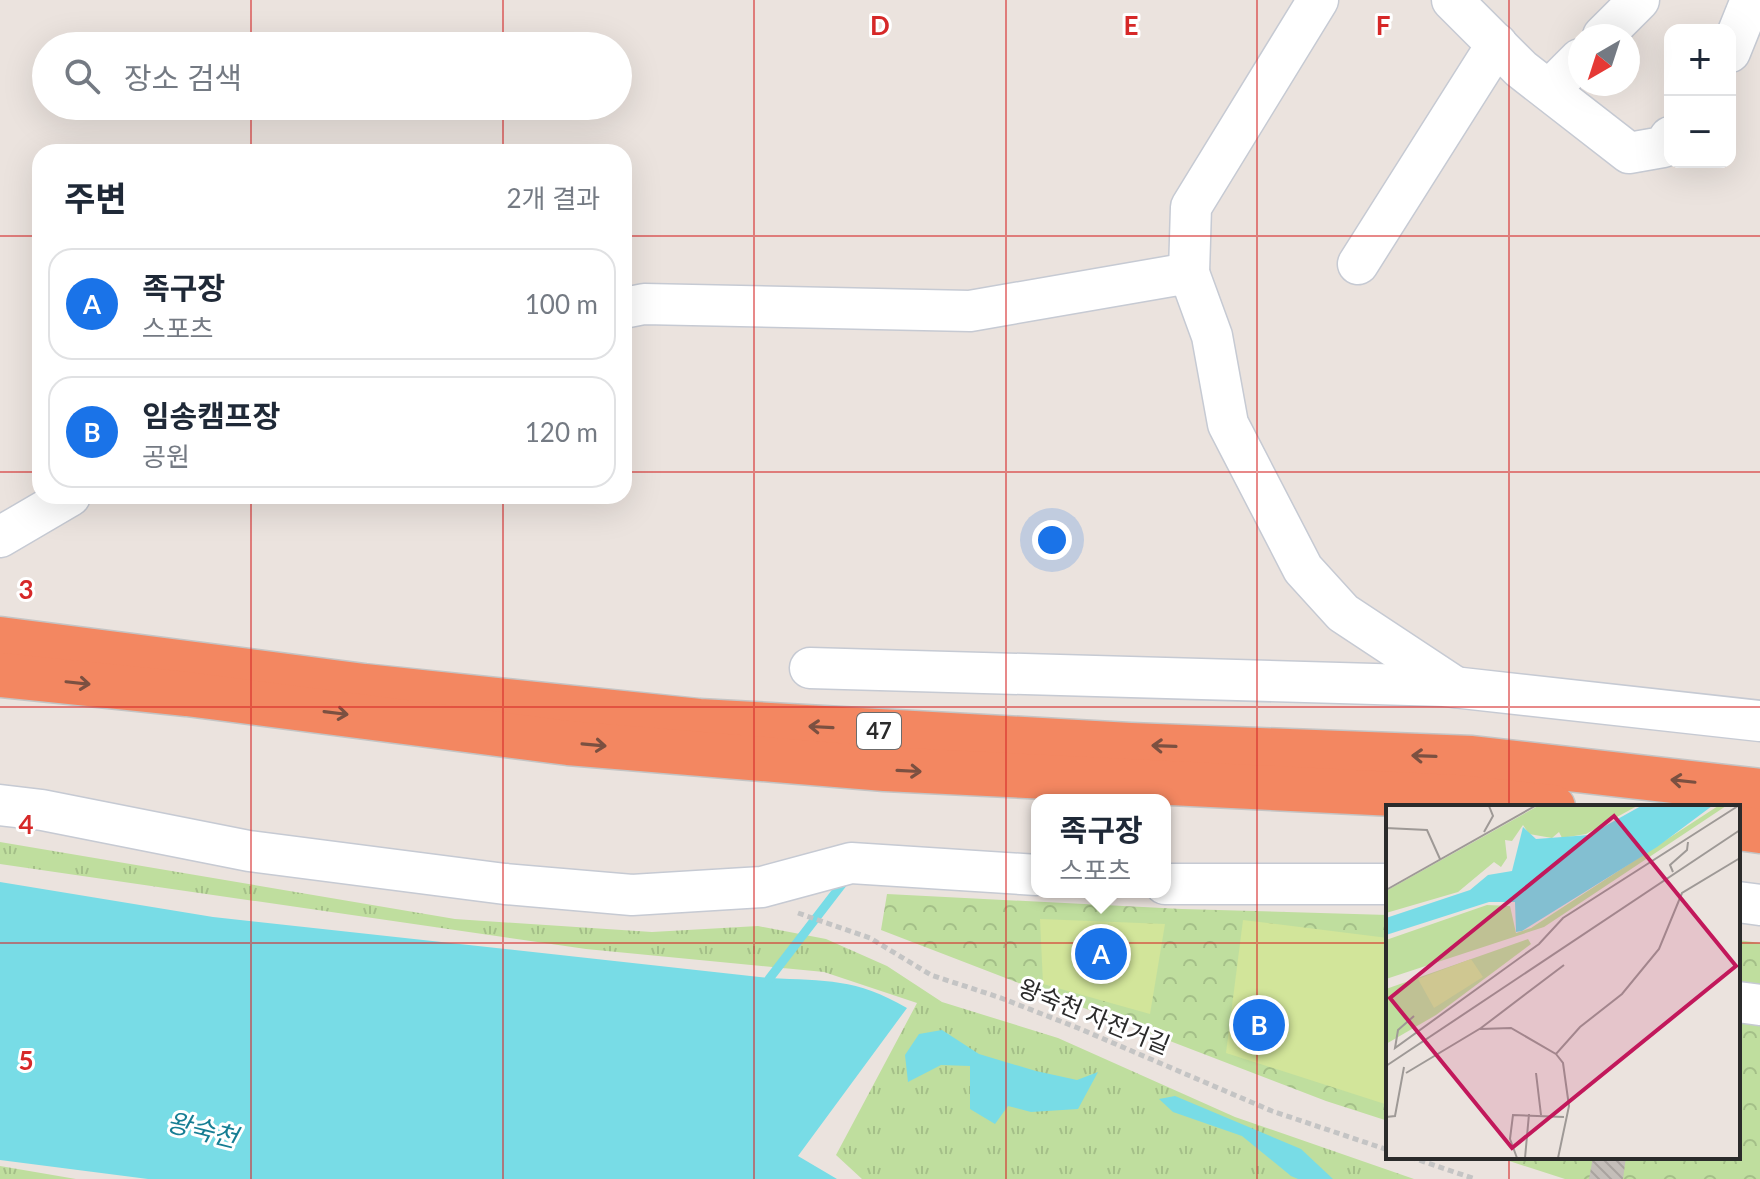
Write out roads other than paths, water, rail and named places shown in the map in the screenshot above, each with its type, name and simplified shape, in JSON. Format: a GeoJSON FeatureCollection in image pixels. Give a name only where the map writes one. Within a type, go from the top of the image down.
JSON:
{"type":"FeatureCollection","features":[{"type":"Feature","properties":{"kind":"highway","name":"47"},"geometry":{"type":"LineString","coordinates":[[0,639],[364,686],[699,721],[1130,745],[1472,758],[1760,791]]}},
{"type":"Feature","properties":{"kind":"highway","name":"47"},"geometry":{"type":"LineString","coordinates":[[0,675],[187,694],[599,746],[885,769],[1456,797],[1534,805]]}},
{"type":"Feature","properties":{"kind":"highway"},"geometry":{"type":"LineString","coordinates":[[1740,828],[1760,831]]}},
{"type":"Feature","properties":{"kind":"street"},"geometry":{"type":"LineString","coordinates":[[1318,0],[1191,207],[1189,273],[1212,336],[1228,424],[1303,569],[1343,613],[1455,687]]}},
{"type":"Feature","properties":{"kind":"street"},"geometry":{"type":"LineString","coordinates":[[1452,0],[1549,90],[1629,153],[1664,146]]}},
{"type":"Feature","properties":{"kind":"street"},"geometry":{"type":"LineString","coordinates":[[1615,24],[1639,0]]}},
{"type":"Feature","properties":{"kind":"street"},"geometry":{"type":"LineString","coordinates":[[1736,37],[1751,0]]}},
{"type":"Feature","properties":{"kind":"street"},"geometry":{"type":"LineString","coordinates":[[1358,264],[1497,44]]}},
{"type":"Feature","properties":{"kind":"street"},"geometry":{"type":"LineString","coordinates":[[1549,90],[1568,71]]}},
{"type":"Feature","properties":{"kind":"street"},"geometry":{"type":"LineString","coordinates":[[632,306],[644,304],[970,311],[1189,273]]}},
{"type":"Feature","properties":{"kind":"street"},"geometry":{"type":"LineString","coordinates":[[0,537],[56,504]]}},
{"type":"Feature","properties":{"kind":"street"},"geometry":{"type":"LineString","coordinates":[[810,668],[1455,687],[1760,721]]}},
{"type":"Feature","properties":{"kind":"street"},"geometry":{"type":"LineString","coordinates":[[0,805],[42,810],[249,851],[505,884],[632,895],[762,887],[851,863],[1031,875]]}},
{"type":"Feature","properties":{"kind":"street"},"geometry":{"type":"LineString","coordinates":[[1171,884],[1386,884]]}},
{"type":"Feature","properties":{"kind":"street"},"geometry":{"type":"LineString","coordinates":[[1740,902],[1760,905]]}},
{"type":"Feature","properties":{"kind":"street"},"geometry":{"type":"LineString","coordinates":[[1740,1002],[1760,1005]]}},
{"type":"Feature","properties":{"kind":"water","name":"왕숙천"},"geometry":{"type":"Polygon","coordinates":[[[0,882],[213,917],[769,978],[840,983],[872,991],[907,1008],[798,1156],[837,1179],[148,1179],[0,1160],[0,882]]]}},
{"type":"Feature","properties":{"kind":"water"},"geometry":{"type":"Polygon","coordinates":[[[942,1030],[979,1054],[1036,1071],[1077,1080],[1098,1072],[1078,1109],[1031,1112],[1008,1106],[995,1124],[970,1109],[970,1066],[941,1065],[908,1082],[905,1055],[919,1034],[942,1030]]]}},
{"type":"Feature","properties":{"kind":"water"},"geometry":{"type":"Polygon","coordinates":[[[1175,1096],[1301,1149],[1333,1179],[1298,1179],[1291,1176],[1242,1136],[1173,1112],[1159,1099],[1175,1096]]]}},
{"type":"Feature","properties":{"kind":"waterway"},"geometry":{"type":"LineString","coordinates":[[769,979],[846,879]]}},
{"type":"Feature","properties":{"kind":"place","name":"족구장"},"geometry":{"type":"Point","coordinates":[1101,954]}},
{"type":"Feature","properties":{"kind":"place","name":"임송캠프장"},"geometry":{"type":"Point","coordinates":[1259,1025]}}]}
